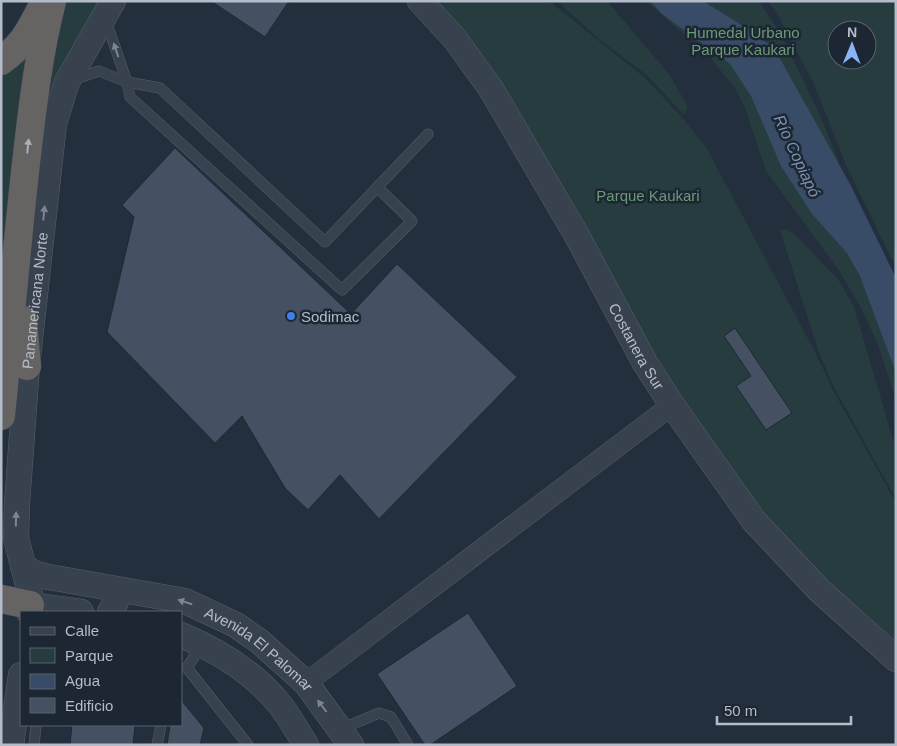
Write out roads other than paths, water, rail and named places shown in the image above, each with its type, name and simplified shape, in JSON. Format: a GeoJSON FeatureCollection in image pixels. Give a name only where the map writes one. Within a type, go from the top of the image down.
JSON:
{"type":"FeatureCollection","features":[{"type":"Feature","properties":{"kind":"highway"},"geometry":{"type":"LineString","coordinates":[[1,60],[15,51],[27,35],[45,1]]}},
{"type":"Feature","properties":{"kind":"highway","name":"Panamericana Norte"},"geometry":{"type":"LineString","coordinates":[[1,416],[34,92],[41,47],[52,1]]}},
{"type":"Feature","properties":{"kind":"highway"},"geometry":{"type":"LineString","coordinates":[[17,246],[28,366]]}},
{"type":"Feature","properties":{"kind":"highway"},"geometry":{"type":"LineString","coordinates":[[1,598],[30,609]]}},
{"type":"Feature","properties":{"kind":"street","name":"Costanera Sur"},"geometry":{"type":"LineString","coordinates":[[420,1],[455,39],[491,89],[576,234],[645,363],[672,406],[754,522],[819,590],[896,659]]}},
{"type":"Feature","properties":{"kind":"street","name":"Panamericana Norte"},"geometry":{"type":"LineString","coordinates":[[30,609],[28,585],[16,538],[16,520],[28,366],[54,124],[67,82],[109,9]]}},
{"type":"Feature","properties":{"kind":"street"},"geometry":{"type":"LineString","coordinates":[[306,683],[672,406]]}},
{"type":"Feature","properties":{"kind":"street","name":"Avenida El Palomar"},"geometry":{"type":"LineString","coordinates":[[23,567],[36,574],[112,600],[185,601],[217,615],[259,641],[306,683],[346,737]]}},
{"type":"Feature","properties":{"kind":"street"},"geometry":{"type":"LineString","coordinates":[[30,609],[65,611]]}},
{"type":"Feature","properties":{"kind":"street","name":"Avenida El Palomar"},"geometry":{"type":"LineString","coordinates":[[192,639],[239,667],[268,691],[282,707],[306,745]]}},
{"type":"Feature","properties":{"kind":"street"},"geometry":{"type":"LineString","coordinates":[[11,745],[20,682]]}},
{"type":"Feature","properties":{"kind":"lane"},"geometry":{"type":"LineString","coordinates":[[109,9],[130,97],[342,290],[412,221],[377,187]]}},
{"type":"Feature","properties":{"kind":"lane"},"geometry":{"type":"LineString","coordinates":[[67,82],[99,71],[127,82],[160,88],[324,242],[428,134]]}},
{"type":"Feature","properties":{"kind":"lane"},"geometry":{"type":"LineString","coordinates":[[192,639],[184,671],[248,745]]}},
{"type":"Feature","properties":{"kind":"lane"},"geometry":{"type":"LineString","coordinates":[[346,737],[379,713],[391,717],[408,745]]}},
{"type":"Feature","properties":{"kind":"lane"},"geometry":{"type":"LineString","coordinates":[[34,745],[36,726]]}},
{"type":"Feature","properties":{"kind":"lane"},"geometry":{"type":"LineString","coordinates":[[157,745],[161,726]]}},
{"type":"Feature","properties":{"kind":"water","name":"Humedal Urbano Parque Kaukari"},"geometry":{"type":"Polygon","coordinates":[[[650,1],[703,1],[774,48],[850,184],[896,278],[896,373],[860,276],[847,253],[812,214],[781,166],[751,96],[730,64],[661,13],[650,1]]]}},
{"type":"Feature","properties":{"kind":"place","name":"Sodimac"},"geometry":{"type":"Point","coordinates":[291,316]}},
{"type":"Feature","properties":{"kind":"water label","name":"Río Copiapó"},"geometry":{"type":"Point","coordinates":[797,156]}},
{"type":"Feature","properties":{"kind":"park label","name":"Parque Kaukari"},"geometry":{"type":"Point","coordinates":[648,195]}}]}
